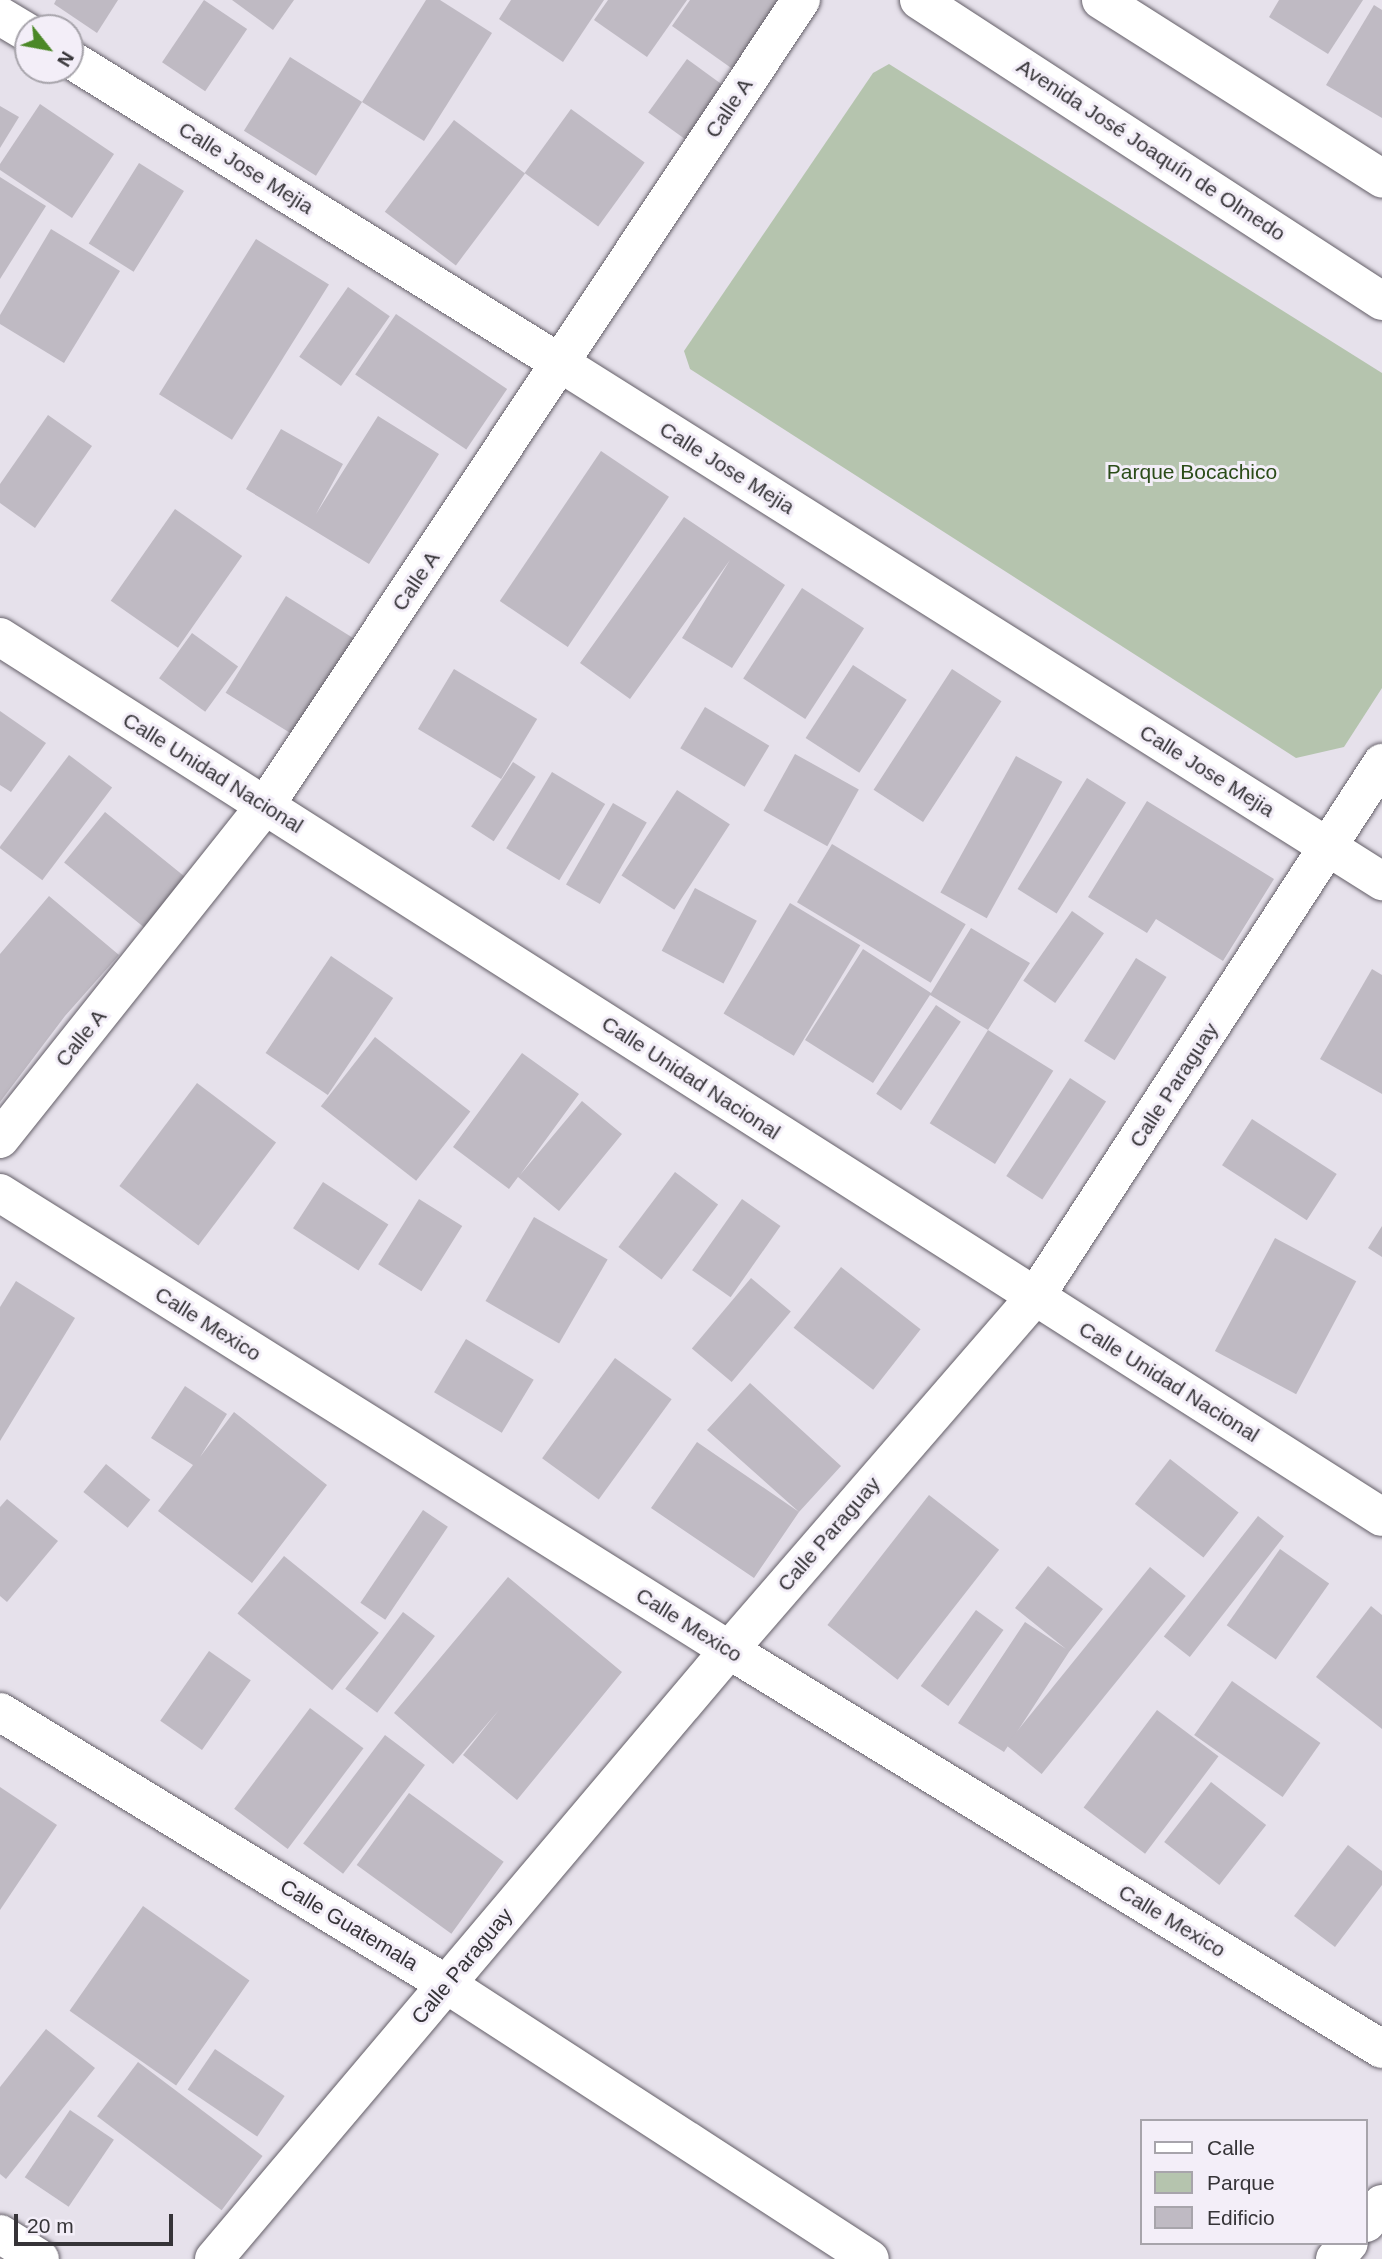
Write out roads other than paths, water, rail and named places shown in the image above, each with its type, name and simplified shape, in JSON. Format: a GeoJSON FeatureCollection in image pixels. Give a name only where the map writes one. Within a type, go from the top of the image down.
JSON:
{"type":"FeatureCollection","features":[{"type":"Feature","properties":{"kind":"street","name":"Calle A"},"geometry":{"type":"LineString","coordinates":[[0,1139],[265,806],[801,0]]}},
{"type":"Feature","properties":{"kind":"street","name":"Avenida José Joaquín de Olmedo"},"geometry":{"type":"LineString","coordinates":[[919,0],[1382,301]]}},
{"type":"Feature","properties":{"kind":"street"},"geometry":{"type":"LineString","coordinates":[[1101,0],[1382,178]]}},
{"type":"Feature","properties":{"kind":"street","name":"Calle Jose Mejia"},"geometry":{"type":"LineString","coordinates":[[84,68],[560,363],[1382,881]]}},
{"type":"Feature","properties":{"kind":"street","name":"Calle Unidad Nacional"},"geometry":{"type":"LineString","coordinates":[[0,637],[1382,1517]]}},
{"type":"Feature","properties":{"kind":"street","name":"Calle Paraguay"},"geometry":{"type":"LineString","coordinates":[[214,2259],[729,1650],[1035,1297],[1382,763]]}},
{"type":"Feature","properties":{"kind":"street","name":"Calle Mexico"},"geometry":{"type":"LineString","coordinates":[[0,1193],[729,1650],[1382,2049]]}},
{"type":"Feature","properties":{"kind":"street","name":"Calle Guatemala"},"geometry":{"type":"LineString","coordinates":[[0,1712],[446,1984],[870,2259]]}},
{"type":"Feature","properties":{"kind":"street"},"geometry":{"type":"LineString","coordinates":[[1368,2221],[1382,2204]]}},
{"type":"Feature","properties":{"kind":"street"},"geometry":{"type":"LineString","coordinates":[[0,2234],[40,2259]]}},
{"type":"Feature","properties":{"kind":"street"},"geometry":{"type":"LineString","coordinates":[[1335,2259],[1347,2245]]}},
{"type":"Feature","properties":{"kind":"park label","name":"Parque Bocachico"},"geometry":{"type":"Point","coordinates":[1192,472]}}]}
